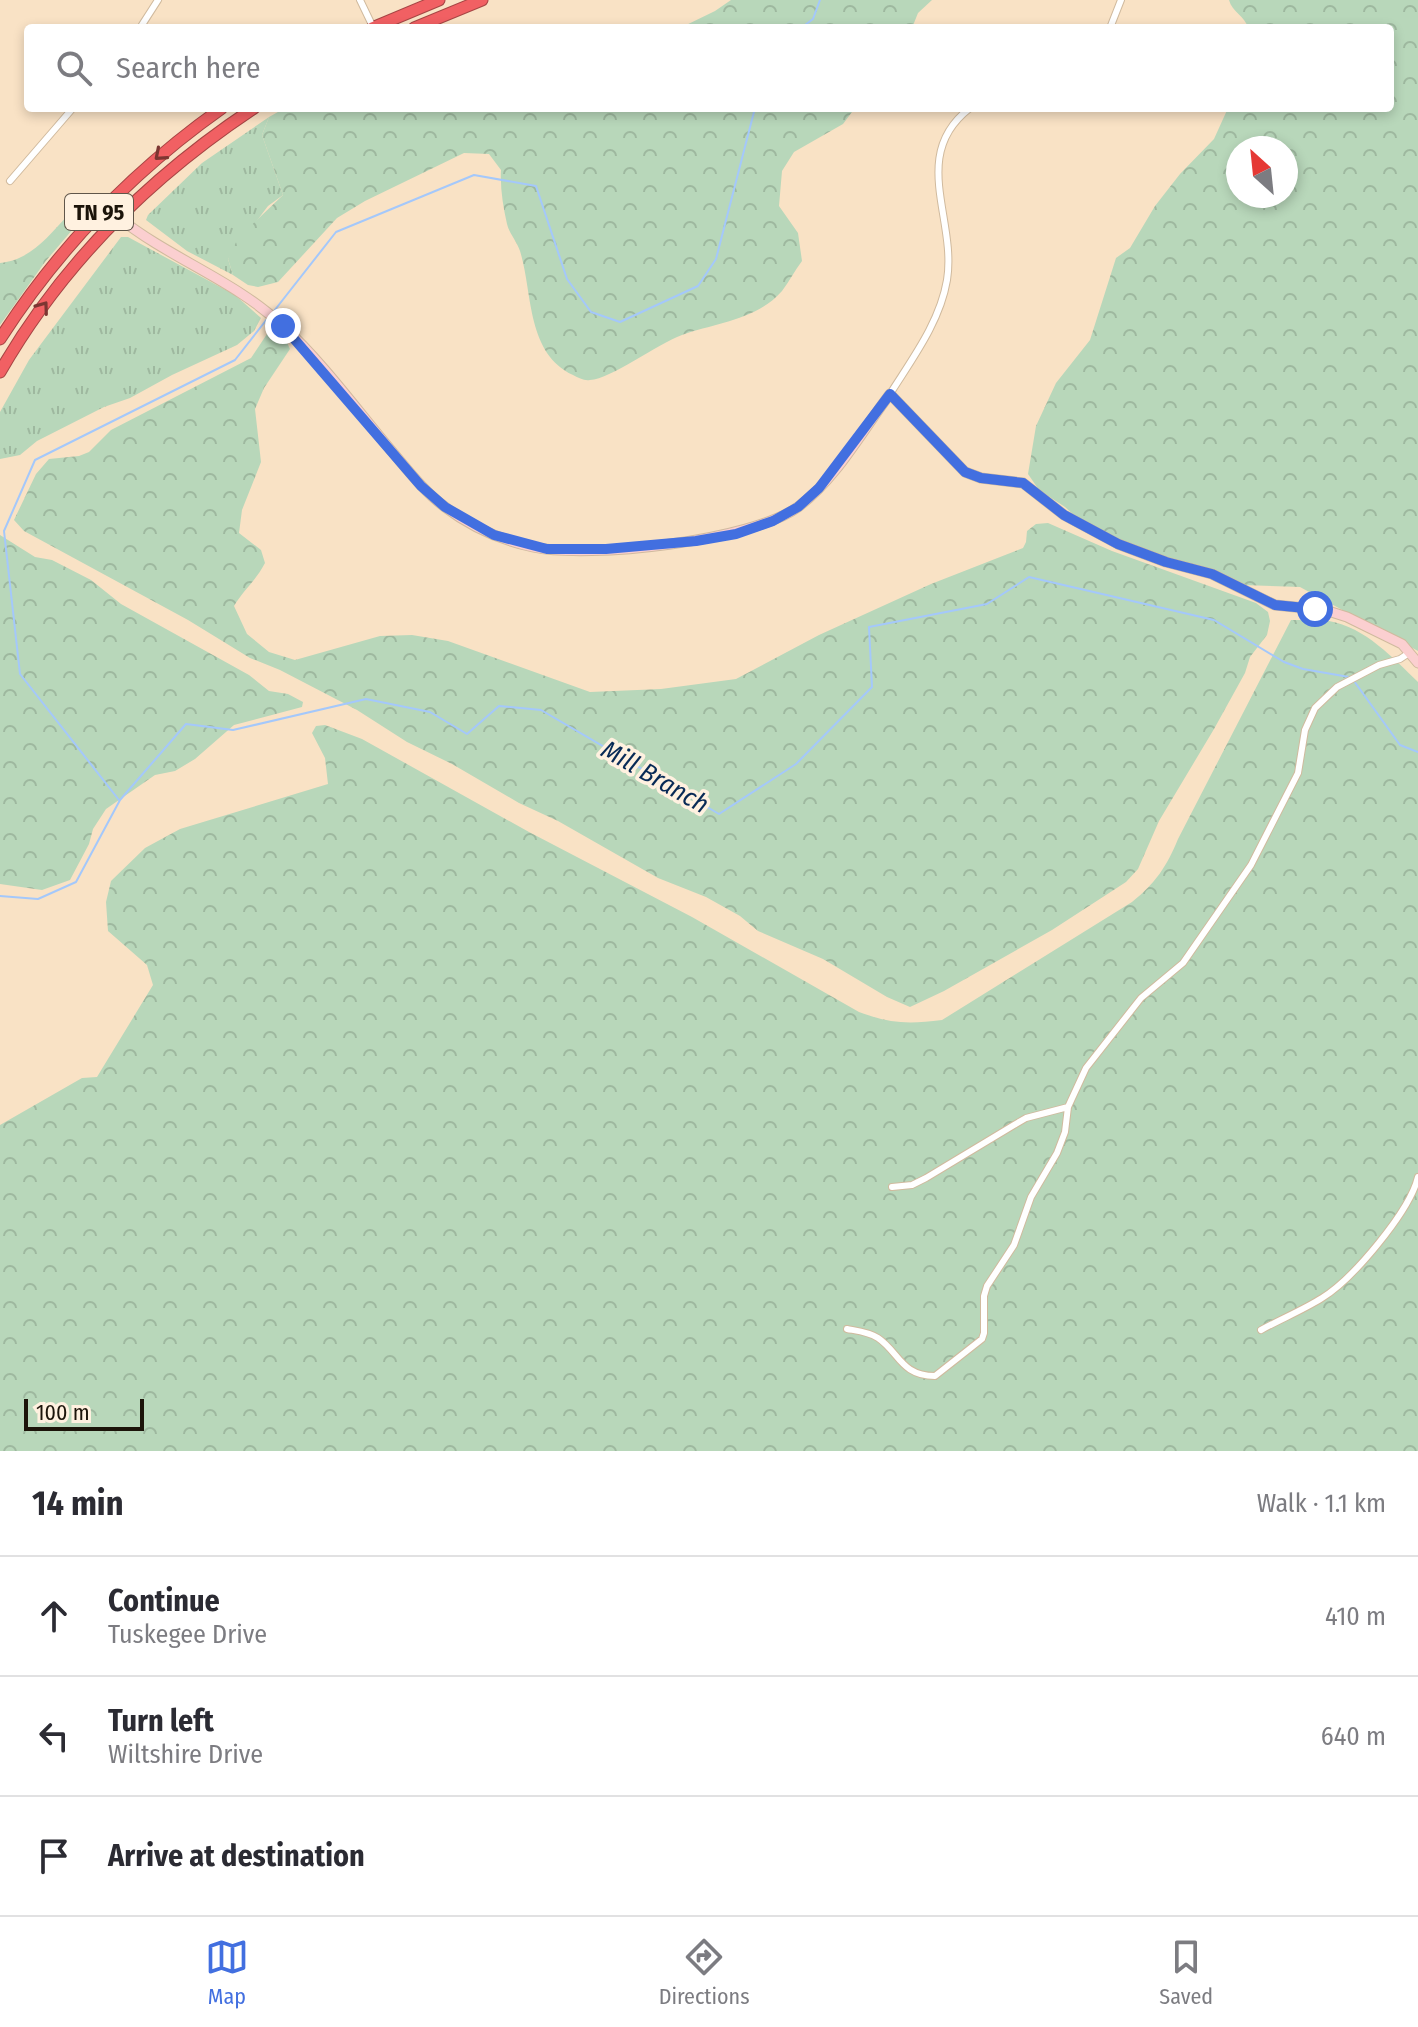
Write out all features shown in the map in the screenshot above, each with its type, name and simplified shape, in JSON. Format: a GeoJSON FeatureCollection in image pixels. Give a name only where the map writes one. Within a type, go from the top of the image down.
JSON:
{"type":"FeatureCollection","features":[{"type":"Feature","properties":{"kind":"highway"},"geometry":{"type":"LineString","coordinates":[[382,24],[439,0]]}},
{"type":"Feature","properties":{"kind":"highway"},"geometry":{"type":"LineString","coordinates":[[423,24],[478,1]]}},
{"type":"Feature","properties":{"kind":"highway","name":"TN 95"},"geometry":{"type":"LineString","coordinates":[[0,341],[68,245],[167,149],[217,112]]}},
{"type":"Feature","properties":{"kind":"highway","name":"TN 95"},"geometry":{"type":"LineString","coordinates":[[0,372],[74,264],[118,217],[171,168],[248,112]]}},
{"type":"Feature","properties":{"kind":"highway"},"geometry":{"type":"LineString","coordinates":[[106,206],[118,217]]}},
{"type":"Feature","properties":{"kind":"highway"},"geometry":{"type":"LineString","coordinates":[[0,341],[12,352]]}},
{"type":"Feature","properties":{"kind":"street"},"geometry":{"type":"LineString","coordinates":[[143,24],[158,0]]}},
{"type":"Feature","properties":{"kind":"street"},"geometry":{"type":"LineString","coordinates":[[360,0],[370,24]]}},
{"type":"Feature","properties":{"kind":"street"},"geometry":{"type":"LineString","coordinates":[[1112,24],[1121,0]]}},
{"type":"Feature","properties":{"kind":"street"},"geometry":{"type":"LineString","coordinates":[[10,181],[70,112]]}},
{"type":"Feature","properties":{"kind":"street"},"geometry":{"type":"LineString","coordinates":[[118,217],[134,230],[225,282],[265,310],[298,341],[421,486],[445,507],[494,535],[547,549],[606,549],[696,541],[736,534],[773,521],[798,507],[819,488],[890,394],[938,311],[946,284],[949,265],[947,233],[938,160],[948,131],[966,112]]}},
{"type":"Feature","properties":{"kind":"street"},"geometry":{"type":"LineString","coordinates":[[890,394],[965,472],[981,478],[1023,483],[1064,515],[1118,544],[1166,562],[1212,574],[1275,605],[1325,610],[1347,617],[1402,644],[1418,663]]}},
{"type":"Feature","properties":{"kind":"street"},"geometry":{"type":"LineString","coordinates":[[847,1329],[881,1340],[902,1364],[928,1376],[935,1376],[982,1339],[987,1286],[1014,1245],[1031,1197],[1057,1153],[1065,1132],[1068,1107],[1086,1068],[1141,998],[1183,963],[1251,865],[1298,773],[1309,717],[1337,687],[1409,653]]}},
{"type":"Feature","properties":{"kind":"street"},"geometry":{"type":"LineString","coordinates":[[892,1187],[912,1185],[926,1178],[1026,1118],[1068,1107]]}},
{"type":"Feature","properties":{"kind":"street"},"geometry":{"type":"LineString","coordinates":[[1261,1330],[1324,1297],[1371,1254],[1415,1191],[1418,1177]]}},
{"type":"Feature","properties":{"kind":"green space"},"geometry":{"type":"Polygon","coordinates":[[[731,0],[932,0],[918,13],[914,24],[688,24],[731,0]]]}},
{"type":"Feature","properties":{"kind":"green space"},"geometry":{"type":"Polygon","coordinates":[[[1229,0],[1418,0],[1418,651],[1300,587],[1242,585],[1121,541],[1077,518],[1039,490],[1028,474],[1036,426],[1056,383],[1090,340],[1116,258],[1130,248],[1155,206],[1214,139],[1226,112],[1394,112],[1394,24],[1246,24],[1229,0]]]}},
{"type":"Feature","properties":{"kind":"green space"},"geometry":{"type":"Polygon","coordinates":[[[278,112],[852,112],[843,124],[794,152],[782,171],[779,206],[798,233],[802,261],[782,291],[772,301],[748,315],[682,335],[610,374],[588,380],[558,365],[539,337],[520,251],[507,224],[501,170],[489,154],[464,153],[365,201],[337,218],[278,282],[258,287],[248,285],[233,275],[228,259],[238,238],[283,195],[262,135],[269,117],[278,112]]]}},
{"type":"Feature","properties":{"kind":"green space"},"geometry":{"type":"Polygon","coordinates":[[[269,117],[262,135],[283,195],[268,206],[228,259],[233,275],[187,251],[146,220],[202,163],[269,117]]]}},
{"type":"Feature","properties":{"kind":"green space"},"geometry":{"type":"Polygon","coordinates":[[[67,216],[73,229],[0,325],[0,263],[29,252],[67,216]]]}},
{"type":"Feature","properties":{"kind":"green space"},"geometry":{"type":"Polygon","coordinates":[[[121,237],[128,237],[235,295],[261,318],[254,331],[237,345],[37,441],[20,455],[0,459],[0,412],[29,360],[121,237]]]}},
{"type":"Feature","properties":{"kind":"green space"},"geometry":{"type":"Polygon","coordinates":[[[276,332],[284,336],[290,349],[264,388],[255,409],[261,462],[242,510],[239,533],[261,550],[265,563],[234,606],[247,634],[269,652],[295,660],[380,636],[412,635],[448,641],[590,692],[661,689],[736,679],[819,635],[931,584],[1023,548],[1027,531],[1036,524],[1048,523],[1112,551],[1256,603],[1268,612],[1267,635],[1250,657],[1245,673],[1214,729],[1159,821],[1138,869],[1126,882],[1052,930],[910,1007],[823,959],[758,931],[740,916],[706,897],[658,878],[558,821],[407,742],[357,710],[250,658],[188,620],[24,531],[14,520],[36,474],[49,459],[89,452],[111,430],[251,358],[267,334],[276,332]]]}},
{"type":"Feature","properties":{"kind":"green space"},"geometry":{"type":"Polygon","coordinates":[[[0,535],[35,557],[52,560],[91,580],[121,604],[249,675],[269,691],[288,694],[303,702],[302,707],[234,725],[195,759],[175,771],[155,775],[106,809],[93,829],[89,844],[70,880],[42,890],[0,884],[0,535]]]}},
{"type":"Feature","properties":{"kind":"green space"},"geometry":{"type":"Polygon","coordinates":[[[1291,620],[1329,621],[1355,630],[1378,645],[1418,682],[1418,1451],[0,1451],[0,1125],[82,1078],[97,1077],[153,985],[147,965],[108,931],[106,902],[111,881],[145,848],[180,829],[328,784],[325,758],[312,733],[316,726],[325,725],[362,739],[529,832],[692,917],[859,1012],[891,1021],[942,1020],[1132,902],[1154,881],[1169,858],[1291,620]]]}},
{"type":"Feature","properties":{"kind":"waterway"},"geometry":{"type":"LineString","coordinates":[[806,24],[813,19],[820,0]]}},
{"type":"Feature","properties":{"kind":"waterway"},"geometry":{"type":"LineString","coordinates":[[274,311],[336,232],[474,175],[536,186],[567,279],[591,312],[620,322],[698,286],[716,259],[754,112]]}},
{"type":"Feature","properties":{"kind":"waterway"},"geometry":{"type":"LineString","coordinates":[[119,800],[20,674],[4,531],[35,460],[235,360],[267,319]]}},
{"type":"Feature","properties":{"kind":"waterway","name":"Mill Branch"},"geometry":{"type":"LineString","coordinates":[[0,896],[38,899],[76,882],[120,800],[186,724],[233,730],[366,699],[430,712],[467,734],[499,706],[541,710],[719,814],[796,764],[872,687],[869,627],[987,604],[1029,577],[1214,620],[1284,662],[1303,669],[1349,677]]}},
{"type":"Feature","properties":{"kind":"waterway","name":"Mill Branch"},"geometry":{"type":"LineString","coordinates":[[1354,681],[1400,745],[1418,752]]}},
{"type":"Feature","properties":{"kind":"route"},"geometry":{"type":"LineString","coordinates":[[283,326],[421,486],[461,518],[513,542],[547,549],[606,549],[696,541],[762,526],[798,507],[819,488],[890,394],[965,472],[981,478],[1023,483],[1064,515],[1118,544],[1166,562],[1212,574],[1275,605],[1315,609]]}}]}
